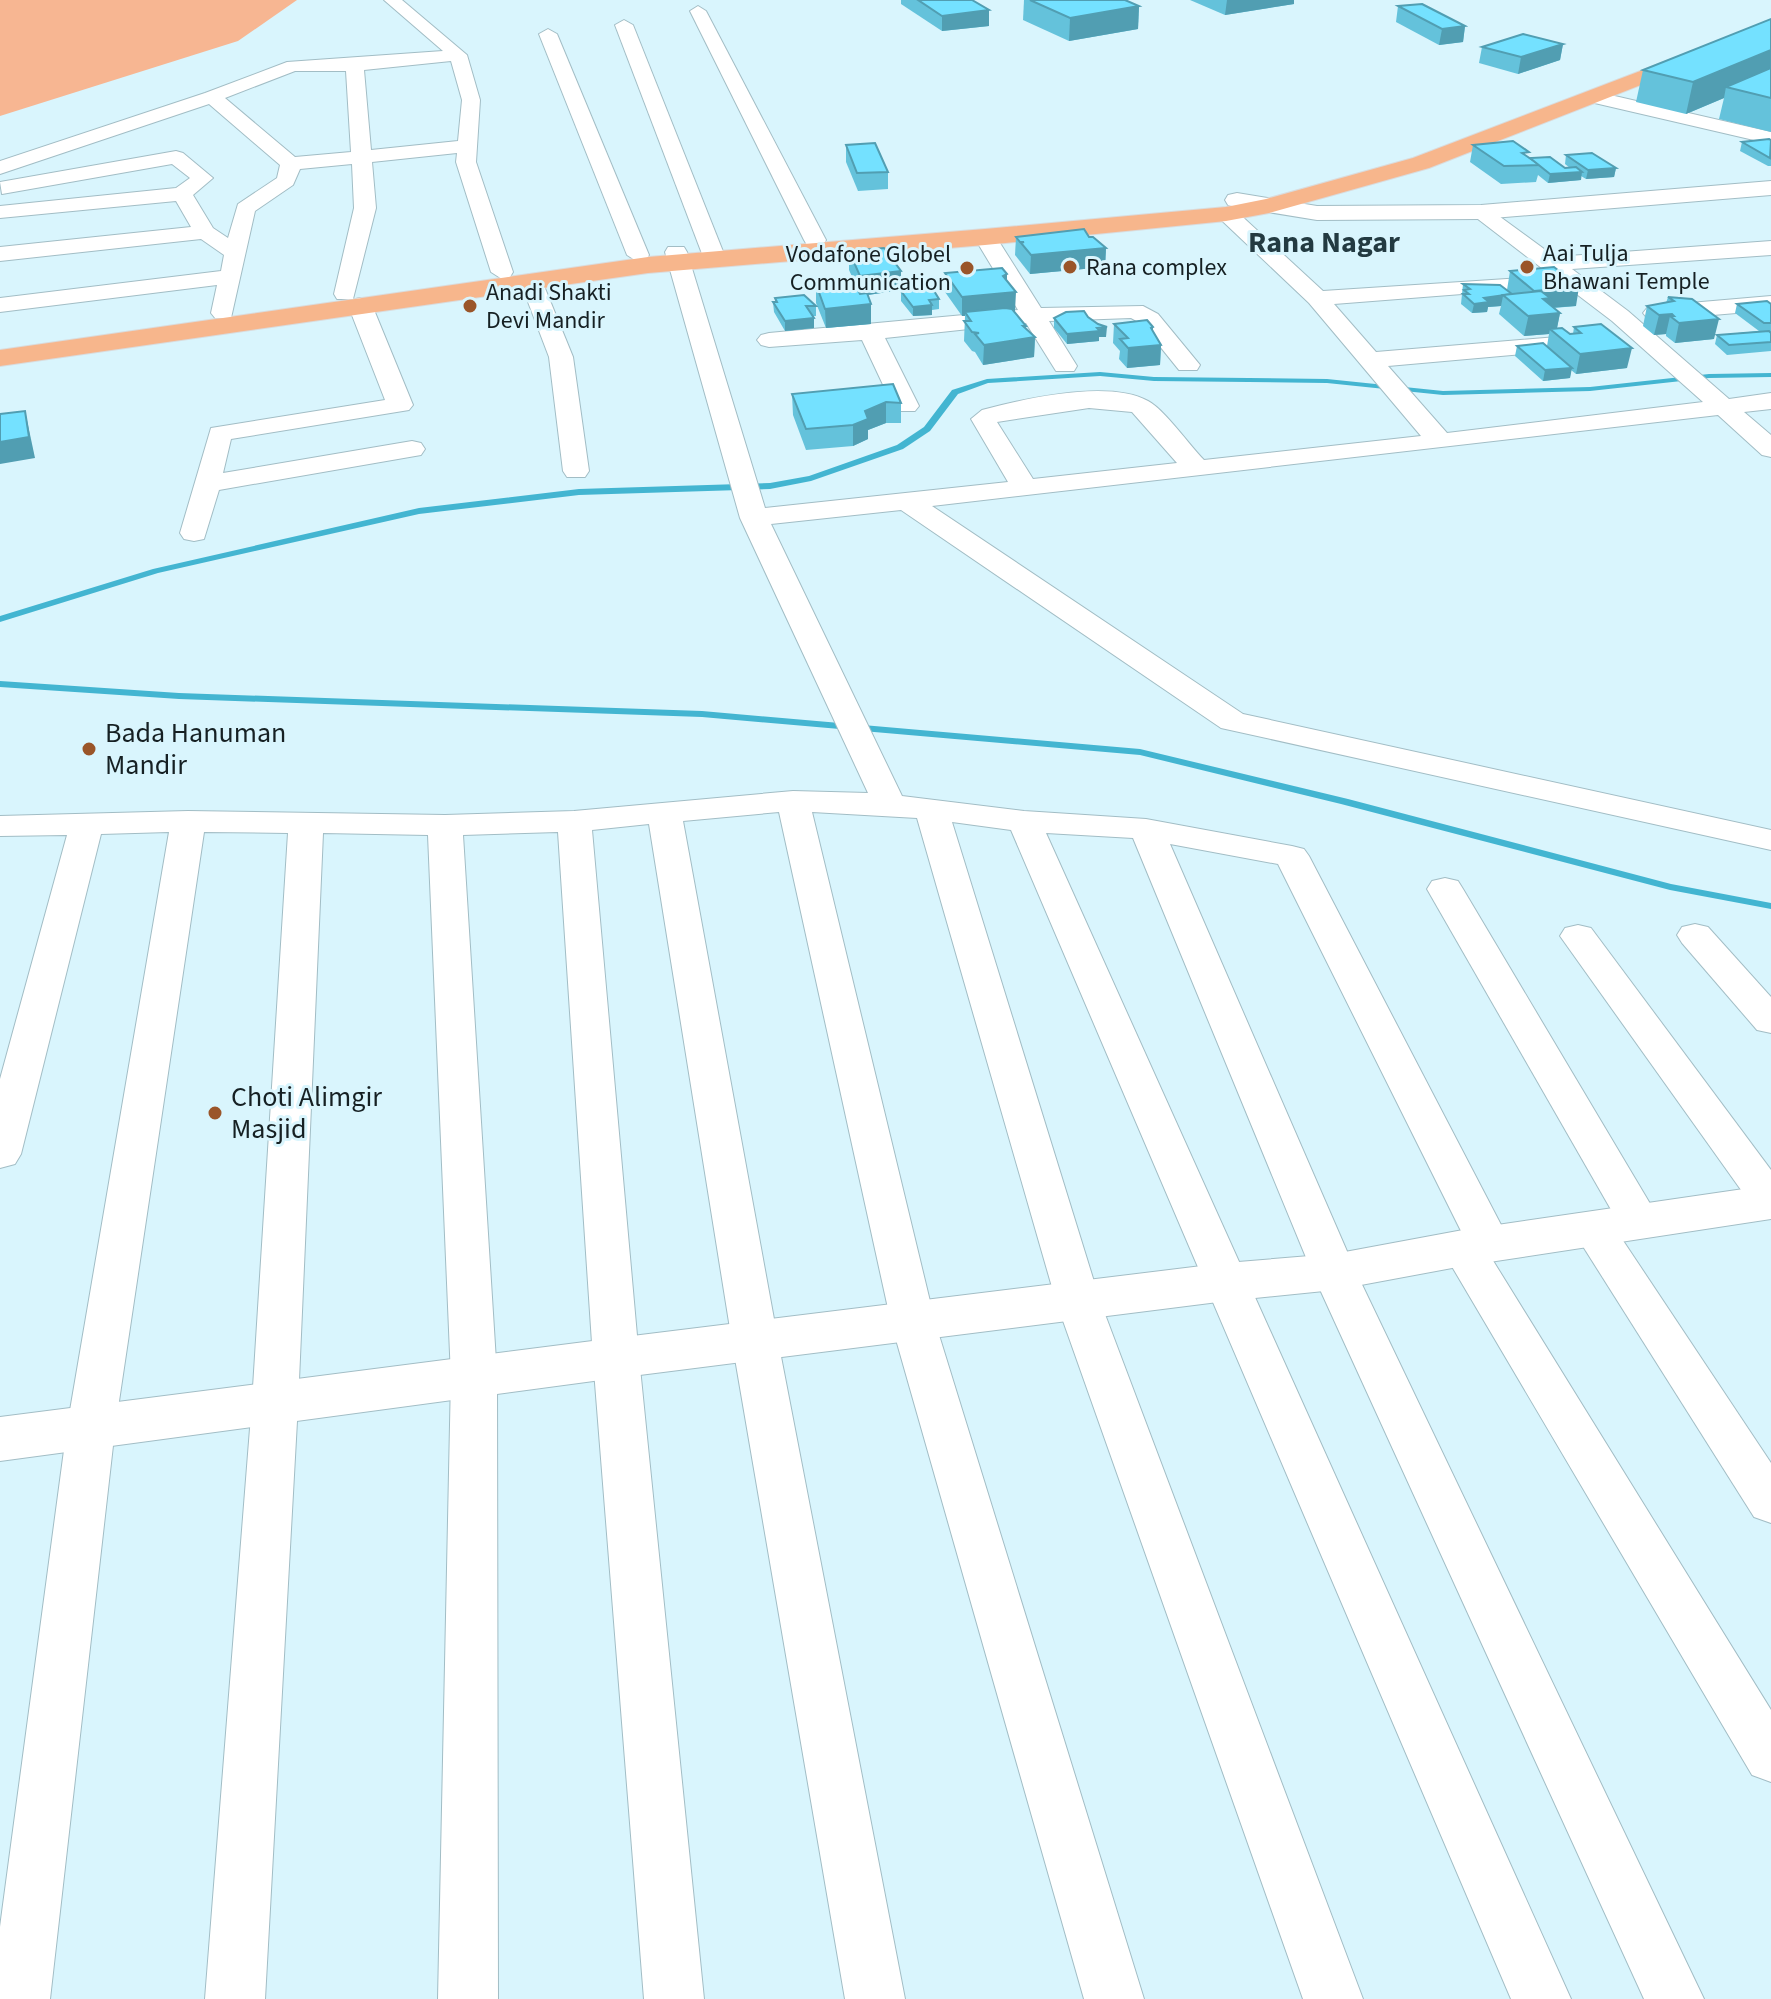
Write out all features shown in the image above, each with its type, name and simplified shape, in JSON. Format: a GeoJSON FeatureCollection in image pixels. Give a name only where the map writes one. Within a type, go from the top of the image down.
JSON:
{"type":"FeatureCollection","features":[{"type":"Feature","properties":{"kind":"main road"},"geometry":{"type":"LineString","coordinates":[[0,344],[223,313],[531,281],[678,257],[985,237],[1232,207],[1465,132],[1771,14]]}},
{"type":"Feature","properties":{"kind":"main road"},"geometry":{"type":"LineString","coordinates":[[713,254],[815,240],[1171,210],[1269,206],[1421,163],[1771,27]]}},
{"type":"Feature","properties":{"kind":"main road"},"geometry":{"type":"LineString","coordinates":[[0,358],[353,300],[502,272],[638,255],[678,257]]}},
{"type":"Feature","properties":{"kind":"street"},"geometry":{"type":"LineString","coordinates":[[392,0],[458,55],[471,100],[466,162],[502,272]]}},
{"type":"Feature","properties":{"kind":"street"},"geometry":{"type":"LineString","coordinates":[[698,11],[815,240]]}},
{"type":"Feature","properties":{"kind":"street"},"geometry":{"type":"LineString","coordinates":[[624,25],[713,254]]}},
{"type":"Feature","properties":{"kind":"street"},"geometry":{"type":"LineString","coordinates":[[548,34],[638,255]]}},
{"type":"Feature","properties":{"kind":"street"},"geometry":{"type":"LineString","coordinates":[[0,168],[212,97],[293,66],[355,65],[458,55]]}},
{"type":"Feature","properties":{"kind":"street"},"geometry":{"type":"LineString","coordinates":[[194,533],[220,433],[400,405],[353,300],[365,208],[355,65]]}},
{"type":"Feature","properties":{"kind":"street"},"geometry":{"type":"LineString","coordinates":[[212,97],[291,164],[468,146]]}},
{"type":"Feature","properties":{"kind":"street"},"geometry":{"type":"LineString","coordinates":[[1593,97],[1771,138]]}},
{"type":"Feature","properties":{"kind":"street"},"geometry":{"type":"LineString","coordinates":[[1682,118],[1712,105]]}},
{"type":"Feature","properties":{"kind":"street"},"geometry":{"type":"LineString","coordinates":[[0,188],[176,157],[203,178],[182,194],[0,212]]}},
{"type":"Feature","properties":{"kind":"street"},"geometry":{"type":"LineString","coordinates":[[223,313],[233,251],[245,208],[286,181],[291,164]]}},
{"type":"Feature","properties":{"kind":"street"},"geometry":{"type":"LineString","coordinates":[[1269,206],[1317,213],[1481,212],[1771,188]]}},
{"type":"Feature","properties":{"kind":"street"},"geometry":{"type":"LineString","coordinates":[[182,194],[205,232],[233,251]]}},
{"type":"Feature","properties":{"kind":"street"},"geometry":{"type":"LineString","coordinates":[[1232,207],[1317,298],[1383,379],[1440,442]]}},
{"type":"Feature","properties":{"kind":"street"},"geometry":{"type":"LineString","coordinates":[[1481,212],[1575,281],[1610,332],[1643,337],[1771,449]]}},
{"type":"Feature","properties":{"kind":"street"},"geometry":{"type":"LineString","coordinates":[[0,254],[205,232]]}},
{"type":"Feature","properties":{"kind":"street"},"geometry":{"type":"LineString","coordinates":[[985,237],[1065,366]]}},
{"type":"Feature","properties":{"kind":"street"},"geometry":{"type":"LineString","coordinates":[[1552,264],[1771,248]]}},
{"type":"Feature","properties":{"kind":"street"},"geometry":{"type":"LineString","coordinates":[[678,257],[752,511],[857,735],[910,808],[1078,1301],[1333,1999]]}},
{"type":"Feature","properties":{"kind":"street"},"geometry":{"type":"LineString","coordinates":[[0,305],[229,277]]}},
{"type":"Feature","properties":{"kind":"street"},"geometry":{"type":"LineString","coordinates":[[531,281],[561,357],[576,471]]}},
{"type":"Feature","properties":{"kind":"street"},"geometry":{"type":"LineString","coordinates":[[1317,298],[1575,281]]}},
{"type":"Feature","properties":{"kind":"street"},"geometry":{"type":"LineString","coordinates":[[1383,379],[1610,332],[1771,303]]}},
{"type":"Feature","properties":{"kind":"street"},"geometry":{"type":"LineString","coordinates":[[769,340],[1035,315],[1135,311],[1150,319],[1188,365]]}},
{"type":"Feature","properties":{"kind":"street"},"geometry":{"type":"LineString","coordinates":[[870,332],[906,406]]}},
{"type":"Feature","properties":{"kind":"street"},"geometry":{"type":"LineString","coordinates":[[1025,488],[985,425],[984,419],[991,415],[1109,399],[1132,402],[1141,407],[1197,469]]}},
{"type":"Feature","properties":{"kind":"street"},"geometry":{"type":"LineString","coordinates":[[752,511],[906,501],[1440,442],[1771,401]]}},
{"type":"Feature","properties":{"kind":"street"},"geometry":{"type":"LineString","coordinates":[[207,484],[412,449]]}},
{"type":"Feature","properties":{"kind":"street"},"geometry":{"type":"LineString","coordinates":[[906,501],[1232,721],[1771,840]]}},
{"type":"Feature","properties":{"kind":"street"},"geometry":{"type":"LineString","coordinates":[[793,801],[913,1322],[1114,1999]]}},
{"type":"Feature","properties":{"kind":"street"},"geometry":{"type":"LineString","coordinates":[[0,826],[188,821],[445,825],[574,821],[793,801],[1146,829],[1292,856],[1476,1246],[1771,1758]]}},
{"type":"Feature","properties":{"kind":"street"},"geometry":{"type":"LineString","coordinates":[[664,813],[755,1341],[875,1999]]}},
{"type":"Feature","properties":{"kind":"street"},"geometry":{"type":"LineString","coordinates":[[20,1999],[91,1428],[188,821]]}},
{"type":"Feature","properties":{"kind":"street"},"geometry":{"type":"LineString","coordinates":[[235,1999],[275,1403],[306,821]]}},
{"type":"Feature","properties":{"kind":"street"},"geometry":{"type":"LineString","coordinates":[[574,821],[616,1358],[674,1999]]}},
{"type":"Feature","properties":{"kind":"street"},"geometry":{"type":"LineString","coordinates":[[1024,821],[1541,1999]]}},
{"type":"Feature","properties":{"kind":"street"},"geometry":{"type":"LineString","coordinates":[[0,1154],[87,823]]}},
{"type":"Feature","properties":{"kind":"street"},"geometry":{"type":"LineString","coordinates":[[445,825],[474,1377],[468,1999]]}},
{"type":"Feature","properties":{"kind":"street"},"geometry":{"type":"LineString","coordinates":[[1146,829],[1334,1272],[1674,1999]]}},
{"type":"Feature","properties":{"kind":"street"},"geometry":{"type":"LineString","coordinates":[[1445,889],[1616,1226],[1771,1503]]}},
{"type":"Feature","properties":{"kind":"street"},"geometry":{"type":"LineString","coordinates":[[1695,935],[1771,1021]]}},
{"type":"Feature","properties":{"kind":"street"},"geometry":{"type":"LineString","coordinates":[[0,1439],[616,1358],[1226,1282],[1334,1272],[1476,1246],[1771,1202],[1578,936]]}},
{"type":"Feature","properties":{"kind":"shaded area"},"geometry":{"type":"Polygon","coordinates":[[[0,0],[297,0],[238,41],[0,116],[0,0]]]}},
{"type":"Feature","properties":{"kind":"building"},"geometry":{"type":"Polygon","coordinates":[[[918,0],[972,0],[989,10],[942,16],[918,0]]]}},
{"type":"Feature","properties":{"kind":"building"},"geometry":{"type":"Polygon","coordinates":[[[1030,0],[1125,0],[1139,6],[1070,18],[1030,0]]]}},
{"type":"Feature","properties":{"kind":"building"},"geometry":{"type":"Polygon","coordinates":[[[1422,4],[1465,26],[1442,29],[1398,6],[1422,4]]]}},
{"type":"Feature","properties":{"kind":"building"},"geometry":{"type":"Polygon","coordinates":[[[1771,19],[1771,50],[1693,82],[1643,70],[1771,19]]]}},
{"type":"Feature","properties":{"kind":"building"},"geometry":{"type":"Polygon","coordinates":[[[1523,34],[1563,44],[1521,57],[1482,47],[1523,34]]]}},
{"type":"Feature","properties":{"kind":"building"},"geometry":{"type":"Polygon","coordinates":[[[1771,68],[1771,98],[1726,87],[1771,68]]]}},
{"type":"Feature","properties":{"kind":"building"},"geometry":{"type":"Polygon","coordinates":[[[1769,139],[1770,158],[1742,142],[1769,139]]]}},
{"type":"Feature","properties":{"kind":"building"},"geometry":{"type":"Polygon","coordinates":[[[1513,141],[1529,152],[1522,153],[1540,165],[1504,166],[1473,145],[1513,141]]]}},
{"type":"Feature","properties":{"kind":"building"},"geometry":{"type":"Polygon","coordinates":[[[875,143],[888,172],[857,173],[846,145],[875,143]]]}},
{"type":"Feature","properties":{"kind":"building"},"geometry":{"type":"Polygon","coordinates":[[[1592,153],[1616,168],[1588,170],[1566,155],[1592,153]]]}},
{"type":"Feature","properties":{"kind":"building"},"geometry":{"type":"Polygon","coordinates":[[[1550,157],[1565,168],[1576,167],[1582,172],[1550,174],[1530,158],[1550,157]]]}},
{"type":"Feature","properties":{"kind":"building"},"geometry":{"type":"Polygon","coordinates":[[[1084,229],[1089,237],[1106,248],[1031,255],[1021,243],[1024,242],[1016,237],[1084,229]]]}},
{"type":"Feature","properties":{"kind":"building"},"geometry":{"type":"Polygon","coordinates":[[[884,248],[901,271],[860,276],[849,251],[884,248]]]}},
{"type":"Feature","properties":{"kind":"building"},"geometry":{"type":"Polygon","coordinates":[[[1554,267],[1579,287],[1534,291],[1510,271],[1554,267]]]}},
{"type":"Feature","properties":{"kind":"building"},"geometry":{"type":"Polygon","coordinates":[[[1002,268],[1007,274],[1003,276],[1016,292],[962,297],[945,273],[1002,268]]]}},
{"type":"Feature","properties":{"kind":"building"},"geometry":{"type":"Polygon","coordinates":[[[853,281],[860,294],[867,293],[871,304],[825,309],[816,284],[853,281]]]}},
{"type":"Feature","properties":{"kind":"building"},"geometry":{"type":"Polygon","coordinates":[[[1463,284],[1500,285],[1512,294],[1484,298],[1489,302],[1474,304],[1463,294],[1469,294],[1464,290],[1470,289],[1463,284]]]}},
{"type":"Feature","properties":{"kind":"building"},"geometry":{"type":"Polygon","coordinates":[[[931,286],[939,299],[929,300],[932,305],[913,307],[901,291],[931,286]]]}},
{"type":"Feature","properties":{"kind":"building"},"geometry":{"type":"Polygon","coordinates":[[[1541,291],[1550,298],[1543,299],[1560,313],[1528,316],[1503,295],[1541,291]]]}},
{"type":"Feature","properties":{"kind":"building"},"geometry":{"type":"Polygon","coordinates":[[[804,295],[816,306],[806,306],[814,318],[785,321],[773,302],[777,302],[775,298],[804,295]]]}},
{"type":"Feature","properties":{"kind":"building"},"geometry":{"type":"Polygon","coordinates":[[[1668,297],[1692,299],[1719,319],[1679,323],[1670,316],[1674,316],[1672,314],[1659,315],[1647,306],[1674,301],[1668,297]]]}},
{"type":"Feature","properties":{"kind":"building"},"geometry":{"type":"Polygon","coordinates":[[[1767,301],[1771,304],[1771,323],[1764,323],[1737,304],[1767,301]]]}},
{"type":"Feature","properties":{"kind":"building"},"geometry":{"type":"Polygon","coordinates":[[[1012,309],[1035,337],[984,345],[975,334],[979,333],[972,332],[964,321],[971,321],[965,312],[1012,309]]]}},
{"type":"Feature","properties":{"kind":"building"},"geometry":{"type":"Polygon","coordinates":[[[1084,311],[1098,324],[1107,327],[1097,328],[1100,331],[1067,334],[1054,318],[1066,312],[1084,311]]]}},
{"type":"Feature","properties":{"kind":"building"},"geometry":{"type":"Polygon","coordinates":[[[1147,320],[1161,345],[1128,348],[1120,339],[1128,338],[1114,324],[1147,320]]]}},
{"type":"Feature","properties":{"kind":"building"},"geometry":{"type":"Polygon","coordinates":[[[1601,324],[1632,348],[1580,354],[1550,329],[1562,328],[1570,334],[1581,333],[1574,327],[1601,324]]]}},
{"type":"Feature","properties":{"kind":"building"},"geometry":{"type":"Polygon","coordinates":[[[1769,331],[1771,342],[1729,345],[1717,335],[1769,331]]]}},
{"type":"Feature","properties":{"kind":"building"},"geometry":{"type":"Polygon","coordinates":[[[1543,343],[1572,368],[1545,370],[1517,346],[1543,343]]]}},
{"type":"Feature","properties":{"kind":"building"},"geometry":{"type":"Polygon","coordinates":[[[893,384],[901,403],[886,402],[865,411],[868,419],[853,425],[806,429],[792,394],[893,384]]]}},
{"type":"Feature","properties":{"kind":"building"},"geometry":{"type":"Polygon","coordinates":[[[25,411],[29,437],[0,442],[0,414],[25,411]]]}},
{"type":"Feature","properties":{"kind":"waterway"},"geometry":{"type":"LineString","coordinates":[[0,619],[156,571],[419,511],[579,492],[770,486],[811,478],[900,447],[927,429],[955,392],[987,381],[1100,374],[1154,379],[1327,381],[1443,393],[1590,389],[1709,376],[1771,375]]}},
{"type":"Feature","properties":{"kind":"waterway"},"geometry":{"type":"LineString","coordinates":[[0,684],[179,696],[702,714],[1140,752],[1344,801],[1670,887],[1771,906]]}},
{"type":"Feature","properties":{"kind":"place","name":"Rana complex"},"geometry":{"type":"Point","coordinates":[1070,267]}},
{"type":"Feature","properties":{"kind":"place","name":"Aai Tulja Bhawani Temple"},"geometry":{"type":"Point","coordinates":[1527,267]}},
{"type":"Feature","properties":{"kind":"place","name":"Vodafone Globel Communication"},"geometry":{"type":"Point","coordinates":[967,268]}},
{"type":"Feature","properties":{"kind":"place","name":"Anadi Shakti Devi Mandir"},"geometry":{"type":"Point","coordinates":[470,306]}},
{"type":"Feature","properties":{"kind":"place","name":"Bada Hanuman Mandir"},"geometry":{"type":"Point","coordinates":[89,749]}},
{"type":"Feature","properties":{"kind":"place","name":"Choti Alimgir Masjid"},"geometry":{"type":"Point","coordinates":[215,1113]}},
{"type":"Feature","properties":{"kind":"district","name":"Rana Nagar"},"geometry":{"type":"Point","coordinates":[1324,242]}}]}
